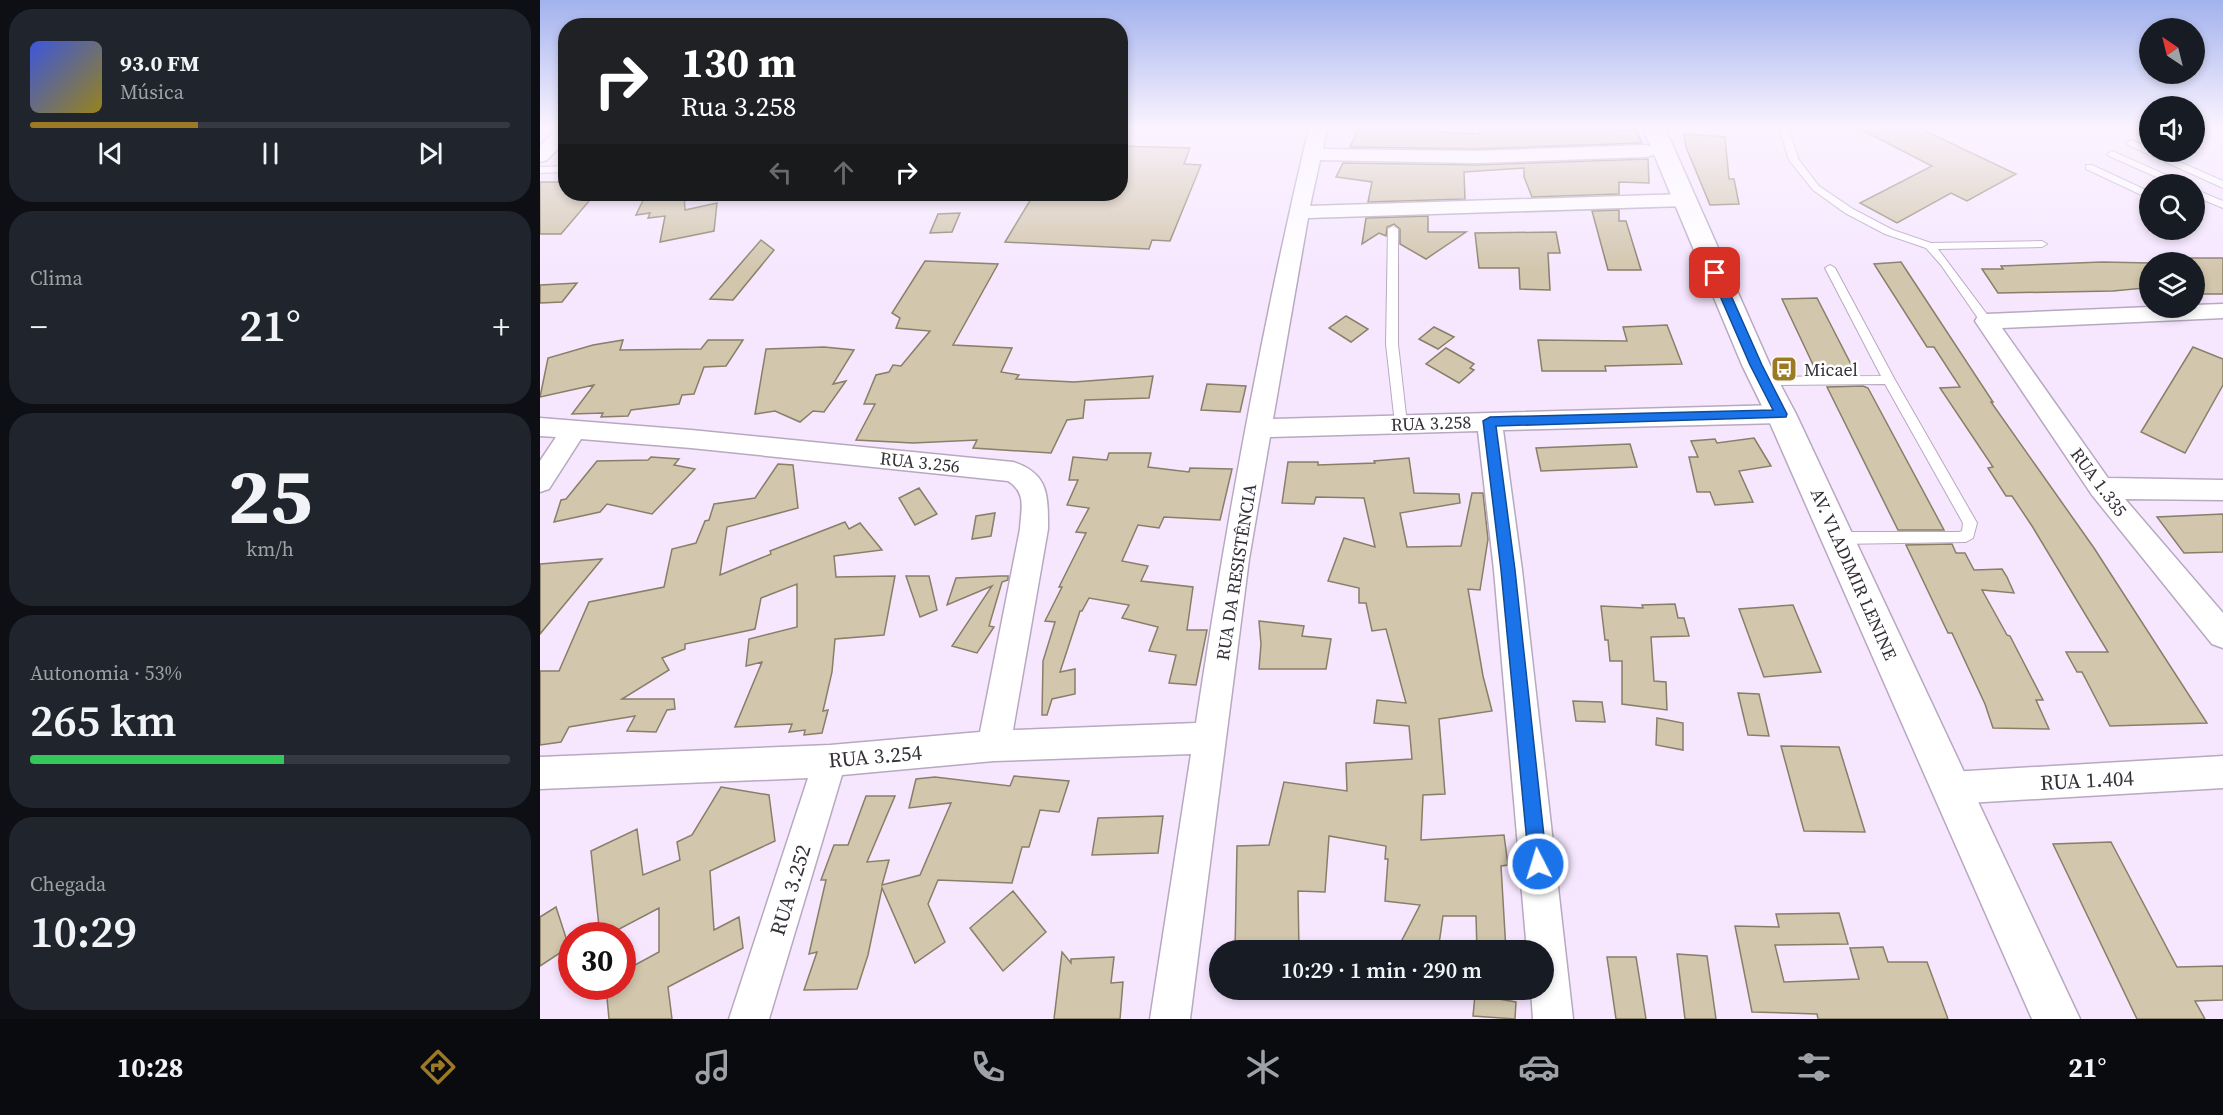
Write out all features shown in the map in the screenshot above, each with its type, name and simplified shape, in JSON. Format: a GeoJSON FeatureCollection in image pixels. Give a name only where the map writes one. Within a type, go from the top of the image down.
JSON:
{"type":"FeatureCollection","features":[{"type":"Feature","properties":{"kind":"main road","name":"AV. VLADIMIR LENINE"},"geometry":{"type":"LineString","coordinates":[[1671,176],[1685,200],[1763,381],[1781,414],[2056,1019]]}},
{"type":"Feature","properties":{"kind":"street","name":"RUA DA RESISTÊNCIA"},"geometry":{"type":"LineString","coordinates":[[1170,1019],[1235,559],[1307,176]]}},
{"type":"Feature","properties":{"kind":"street"},"geometry":{"type":"LineString","coordinates":[[1299,212],[1685,200]]}},
{"type":"Feature","properties":{"kind":"street"},"geometry":{"type":"LineString","coordinates":[[1986,321],[2223,311]]}},
{"type":"Feature","properties":{"kind":"street","name":"RUA 1.335"},"geometry":{"type":"LineString","coordinates":[[1986,321],[2101,488],[2223,635]]}},
{"type":"Feature","properties":{"kind":"street","name":"RUA 3.258"},"geometry":{"type":"LineString","coordinates":[[1260,429],[1781,414]]}},
{"type":"Feature","properties":{"kind":"street"},"geometry":{"type":"LineString","coordinates":[[1490,421],[1510,582],[1553,1019]]}},
{"type":"Feature","properties":{"kind":"street","name":"RUA 3.256"},"geometry":{"type":"LineString","coordinates":[[540,427],[691,439],[1013,472],[1028,481],[1035,499],[1034,529],[994,746]]}},
{"type":"Feature","properties":{"kind":"street"},"geometry":{"type":"LineString","coordinates":[[540,482],[573,431]]}},
{"type":"Feature","properties":{"kind":"street"},"geometry":{"type":"LineString","coordinates":[[2101,488],[2223,490]]}},
{"type":"Feature","properties":{"kind":"street","name":"RUA 3.254"},"geometry":{"type":"LineString","coordinates":[[540,772],[830,760],[994,746],[1210,738]]}},
{"type":"Feature","properties":{"kind":"street","name":"RUA 3.252"},"geometry":{"type":"LineString","coordinates":[[749,1019],[830,760]]}},
{"type":"Feature","properties":{"kind":"street","name":"RUA 1.404"},"geometry":{"type":"LineString","coordinates":[[1951,788],[2223,772]]}},
{"type":"Feature","properties":{"kind":"lane"},"geometry":{"type":"LineString","coordinates":[[1806,176],[1816,188],[1849,211],[1879,226],[1930,246],[2042,244]]}},
{"type":"Feature","properties":{"kind":"lane"},"geometry":{"type":"LineString","coordinates":[[2107,176],[2139,191]]}},
{"type":"Feature","properties":{"kind":"lane"},"geometry":{"type":"LineString","coordinates":[[2202,176],[2223,185]]}},
{"type":"Feature","properties":{"kind":"lane"},"geometry":{"type":"LineString","coordinates":[[2205,197],[2223,205]]}},
{"type":"Feature","properties":{"kind":"lane"},"geometry":{"type":"LineString","coordinates":[[1394,229],[1392,344],[1401,424]]}},
{"type":"Feature","properties":{"kind":"lane"},"geometry":{"type":"LineString","coordinates":[[1930,246],[1945,263],[1986,321]]}},
{"type":"Feature","properties":{"kind":"lane"},"geometry":{"type":"LineString","coordinates":[[1830,268],[1889,380],[1958,498],[1970,523],[1968,534],[1961,538],[1837,538]]}},
{"type":"Feature","properties":{"kind":"lane"},"geometry":{"type":"LineString","coordinates":[[1763,381],[1889,380]]}},
{"type":"Feature","properties":{"kind":"building"},"geometry":{"type":"Polygon","coordinates":[[[1128,176],[1197,176],[1170,241],[1152,240],[1149,249],[1005,242],[1030,201],[1128,201],[1128,176]]]}},
{"type":"Feature","properties":{"kind":"building"},"geometry":{"type":"Polygon","coordinates":[[[1464,176],[1465,199],[1368,202],[1372,182],[1336,177],[1464,176]]]}},
{"type":"Feature","properties":{"kind":"building"},"geometry":{"type":"Polygon","coordinates":[[[1649,176],[1649,183],[1619,182],[1619,194],[1532,197],[1524,177],[1649,176]]]}},
{"type":"Feature","properties":{"kind":"building"},"geometry":{"type":"Polygon","coordinates":[[[1698,176],[1729,176],[1729,179],[1734,179],[1739,204],[1710,205],[1698,176]]]}},
{"type":"Feature","properties":{"kind":"building"},"geometry":{"type":"Polygon","coordinates":[[[1913,176],[2013,176],[1967,201],[1951,193],[1897,223],[1860,203],[1913,176]]]}},
{"type":"Feature","properties":{"kind":"building"},"geometry":{"type":"Polygon","coordinates":[[[540,182],[558,182],[558,201],[589,201],[561,234],[540,234],[540,182]]]}},
{"type":"Feature","properties":{"kind":"building"},"geometry":{"type":"Polygon","coordinates":[[[643,201],[684,201],[685,210],[717,203],[714,231],[660,242],[665,216],[648,218],[650,213],[636,215],[643,201]]]}},
{"type":"Feature","properties":{"kind":"building"},"geometry":{"type":"Polygon","coordinates":[[[1619,210],[1619,221],[1626,221],[1641,270],[1608,270],[1592,211],[1619,210]]]}},
{"type":"Feature","properties":{"kind":"building"},"geometry":{"type":"Polygon","coordinates":[[[960,213],[952,232],[930,233],[938,214],[960,213]]]}},
{"type":"Feature","properties":{"kind":"building"},"geometry":{"type":"Polygon","coordinates":[[[1428,216],[1428,232],[1466,232],[1426,259],[1400,244],[1400,229],[1394,224],[1387,227],[1386,236],[1379,233],[1362,244],[1366,218],[1428,216]]]}},
{"type":"Feature","properties":{"kind":"building"},"geometry":{"type":"Polygon","coordinates":[[[1556,232],[1560,253],[1548,253],[1550,290],[1520,289],[1519,268],[1479,268],[1475,233],[1556,232]]]}},
{"type":"Feature","properties":{"kind":"building"},"geometry":{"type":"Polygon","coordinates":[[[761,240],[774,250],[733,300],[710,299],[761,240]]]}},
{"type":"Feature","properties":{"kind":"building"},"geometry":{"type":"Polygon","coordinates":[[[2205,258],[2223,258],[2223,294],[2205,294],[2205,258]]]}},
{"type":"Feature","properties":{"kind":"building"},"geometry":{"type":"Polygon","coordinates":[[[925,261],[998,264],[953,345],[1012,348],[1001,372],[1019,375],[1016,379],[1074,382],[1153,376],[1149,398],[1085,400],[1083,418],[1067,420],[1051,453],[973,448],[977,440],[913,443],[856,440],[875,404],[864,404],[876,375],[889,372],[893,365],[901,366],[930,331],[896,328],[900,318],[892,313],[925,261]]]}},
{"type":"Feature","properties":{"kind":"building"},"geometry":{"type":"Polygon","coordinates":[[[1901,262],[1993,402],[1991,402],[2094,548],[2207,723],[2110,726],[2082,672],[2077,672],[2066,652],[2108,652],[2032,526],[2012,496],[2006,496],[1988,468],[1993,467],[1940,388],[1960,387],[1934,347],[1927,347],[1874,264],[1901,262]]]}},
{"type":"Feature","properties":{"kind":"building"},"geometry":{"type":"Polygon","coordinates":[[[2139,263],[2139,289],[1998,293],[1982,269],[2003,269],[2001,266],[2139,263]]]}},
{"type":"Feature","properties":{"kind":"building"},"geometry":{"type":"Polygon","coordinates":[[[577,283],[562,302],[540,303],[540,285],[577,283]]]}},
{"type":"Feature","properties":{"kind":"building"},"geometry":{"type":"Polygon","coordinates":[[[1817,298],[1856,374],[1817,373],[1782,299],[1817,298]]]}},
{"type":"Feature","properties":{"kind":"building"},"geometry":{"type":"Polygon","coordinates":[[[1346,316],[1368,329],[1351,342],[1329,328],[1346,316]]]}},
{"type":"Feature","properties":{"kind":"building"},"geometry":{"type":"Polygon","coordinates":[[[1667,325],[1682,364],[1605,366],[1606,371],[1542,371],[1538,340],[1627,341],[1623,327],[1667,325]]]}},
{"type":"Feature","properties":{"kind":"building"},"geometry":{"type":"Polygon","coordinates":[[[1434,327],[1454,337],[1438,349],[1419,339],[1434,327]]]}},
{"type":"Feature","properties":{"kind":"building"},"geometry":{"type":"Polygon","coordinates":[[[623,340],[620,350],[701,349],[708,340],[743,340],[726,366],[704,367],[694,394],[682,395],[679,404],[631,410],[628,416],[601,417],[603,413],[572,414],[594,385],[540,397],[548,358],[593,345],[623,340]]]}},
{"type":"Feature","properties":{"kind":"building"},"geometry":{"type":"Polygon","coordinates":[[[824,347],[854,350],[833,384],[846,381],[824,412],[813,411],[800,422],[775,411],[755,414],[766,349],[824,347]]]}},
{"type":"Feature","properties":{"kind":"building"},"geometry":{"type":"Polygon","coordinates":[[[2193,347],[2223,359],[2223,385],[2185,453],[2141,432],[2193,347]]]}},
{"type":"Feature","properties":{"kind":"building"},"geometry":{"type":"Polygon","coordinates":[[[1446,348],[1474,364],[1470,368],[1474,370],[1459,383],[1426,364],[1446,348]]]}},
{"type":"Feature","properties":{"kind":"building"},"geometry":{"type":"Polygon","coordinates":[[[1207,384],[1246,386],[1240,412],[1201,410],[1207,384]]]}},
{"type":"Feature","properties":{"kind":"building"},"geometry":{"type":"Polygon","coordinates":[[[1863,386],[1868,388],[1944,530],[1898,530],[1827,387],[1863,386]]]}},
{"type":"Feature","properties":{"kind":"building"},"geometry":{"type":"Polygon","coordinates":[[[1754,438],[1771,466],[1739,471],[1753,502],[1715,505],[1710,492],[1697,492],[1689,457],[1698,457],[1691,441],[1715,439],[1717,443],[1754,438]]]}},
{"type":"Feature","properties":{"kind":"building"},"geometry":{"type":"Polygon","coordinates":[[[1630,444],[1637,467],[1541,471],[1536,448],[1630,444]]]}},
{"type":"Feature","properties":{"kind":"building"},"geometry":{"type":"Polygon","coordinates":[[[1109,453],[1151,453],[1148,467],[1189,472],[1190,468],[1232,469],[1220,520],[1164,517],[1159,528],[1138,525],[1122,561],[1148,566],[1141,581],[1193,587],[1187,630],[1207,630],[1196,685],[1169,683],[1176,655],[1149,651],[1158,627],[1122,618],[1129,605],[1089,598],[1080,611],[1060,672],[1075,669],[1075,694],[1052,699],[1047,715],[1042,715],[1043,661],[1055,622],[1045,621],[1086,533],[1076,532],[1089,508],[1067,505],[1078,480],[1069,480],[1073,457],[1107,460],[1109,453]]]}},
{"type":"Feature","properties":{"kind":"building"},"geometry":{"type":"Polygon","coordinates":[[[651,457],[679,459],[674,465],[695,469],[652,514],[607,504],[600,512],[554,522],[561,500],[566,499],[597,461],[648,460],[651,457]]]}},
{"type":"Feature","properties":{"kind":"building"},"geometry":{"type":"Polygon","coordinates":[[[1409,458],[1414,493],[1459,494],[1460,503],[1400,513],[1407,547],[1461,546],[1472,493],[1483,493],[1488,539],[1480,590],[1468,589],[1483,676],[1492,711],[1439,719],[1445,794],[1423,795],[1421,840],[1504,835],[1508,865],[1501,866],[1505,940],[1477,940],[1476,916],[1443,916],[1440,940],[1402,940],[1420,905],[1385,901],[1388,859],[1385,859],[1386,846],[1329,836],[1325,892],[1298,891],[1299,940],[1235,940],[1237,846],[1269,845],[1284,782],[1347,791],[1346,763],[1412,759],[1409,726],[1374,723],[1377,700],[1406,703],[1386,629],[1372,631],[1366,603],[1359,603],[1359,588],[1328,581],[1344,538],[1375,547],[1364,498],[1316,497],[1314,504],[1282,503],[1288,462],[1318,462],[1318,465],[1375,463],[1374,461],[1409,458]]]}},
{"type":"Feature","properties":{"kind":"building"},"geometry":{"type":"Polygon","coordinates":[[[778,464],[793,465],[798,508],[727,527],[720,575],[771,554],[770,551],[845,522],[849,529],[860,523],[882,550],[834,556],[836,577],[895,576],[884,635],[835,639],[832,672],[823,711],[828,710],[822,733],[804,735],[805,730],[789,732],[792,724],[735,727],[762,662],[746,666],[749,639],[797,627],[797,584],[761,598],[755,629],[685,644],[685,649],[662,658],[669,670],[622,699],[674,699],[675,709],[667,710],[656,732],[627,731],[635,716],[569,727],[561,742],[540,745],[540,671],[559,671],[589,602],[664,587],[672,549],[696,543],[705,521],[709,520],[714,504],[755,498],[778,464]]]}},
{"type":"Feature","properties":{"kind":"building"},"geometry":{"type":"Polygon","coordinates":[[[919,488],[937,514],[915,525],[899,498],[919,488]]]}},
{"type":"Feature","properties":{"kind":"building"},"geometry":{"type":"Polygon","coordinates":[[[995,513],[991,536],[972,539],[976,516],[995,513]]]}},
{"type":"Feature","properties":{"kind":"building"},"geometry":{"type":"Polygon","coordinates":[[[2223,514],[2223,552],[2184,553],[2157,517],[2223,514]]]}},
{"type":"Feature","properties":{"kind":"building"},"geometry":{"type":"Polygon","coordinates":[[[1952,544],[1956,553],[1965,553],[1974,570],[2002,569],[2007,577],[2014,593],[1982,590],[2007,635],[2010,636],[2043,700],[2036,700],[2049,729],[1993,728],[1985,704],[1952,633],[1948,633],[1906,545],[1952,544]]]}},
{"type":"Feature","properties":{"kind":"building"},"geometry":{"type":"Polygon","coordinates":[[[602,559],[540,634],[540,564],[602,559]]]}},
{"type":"Feature","properties":{"kind":"building"},"geometry":{"type":"Polygon","coordinates":[[[906,576],[929,576],[937,610],[920,617],[906,576]]]}},
{"type":"Feature","properties":{"kind":"building"},"geometry":{"type":"Polygon","coordinates":[[[1008,576],[1008,580],[1002,582],[989,626],[994,627],[977,653],[952,646],[992,586],[947,605],[956,578],[1008,576]]]}},
{"type":"Feature","properties":{"kind":"building"},"geometry":{"type":"Polygon","coordinates":[[[1675,604],[1678,618],[1684,618],[1689,636],[1651,637],[1654,681],[1666,682],[1667,710],[1622,704],[1622,661],[1610,661],[1601,606],[1643,608],[1642,605],[1675,604]]]}},
{"type":"Feature","properties":{"kind":"building"},"geometry":{"type":"Polygon","coordinates":[[[1793,605],[1821,672],[1764,677],[1739,609],[1793,605]]]}},
{"type":"Feature","properties":{"kind":"building"},"geometry":{"type":"Polygon","coordinates":[[[1259,621],[1304,626],[1302,636],[1331,639],[1326,669],[1259,669],[1261,644],[1259,621]]]}},
{"type":"Feature","properties":{"kind":"building"},"geometry":{"type":"Polygon","coordinates":[[[1738,693],[1759,694],[1769,736],[1748,735],[1738,693]]]}},
{"type":"Feature","properties":{"kind":"building"},"geometry":{"type":"Polygon","coordinates":[[[1573,701],[1602,702],[1605,722],[1576,721],[1573,701]]]}},
{"type":"Feature","properties":{"kind":"building"},"geometry":{"type":"Polygon","coordinates":[[[1657,718],[1683,723],[1683,750],[1656,745],[1657,718]]]}},
{"type":"Feature","properties":{"kind":"building"},"geometry":{"type":"Polygon","coordinates":[[[1781,746],[1839,747],[1865,832],[1804,831],[1781,746]]]}},
{"type":"Feature","properties":{"kind":"building"},"geometry":{"type":"Polygon","coordinates":[[[1014,776],[1069,781],[1059,812],[1040,810],[1029,847],[1022,847],[1012,883],[938,880],[928,904],[945,942],[915,963],[882,888],[868,955],[857,989],[804,990],[817,952],[809,954],[826,880],[821,880],[834,845],[848,845],[866,796],[895,796],[867,862],[889,860],[882,885],[920,875],[951,803],[909,808],[916,779],[935,777],[1010,786],[1014,776]]]}},
{"type":"Feature","properties":{"kind":"building"},"geometry":{"type":"Polygon","coordinates":[[[721,787],[769,795],[775,841],[710,871],[714,930],[739,917],[743,948],[668,987],[672,1019],[609,1019],[607,1000],[636,1000],[636,964],[659,952],[659,908],[632,922],[599,922],[591,851],[637,829],[643,875],[680,860],[677,842],[692,835],[721,787]]]}},
{"type":"Feature","properties":{"kind":"building"},"geometry":{"type":"Polygon","coordinates":[[[1163,816],[1158,853],[1092,855],[1098,818],[1163,816]]]}},
{"type":"Feature","properties":{"kind":"building"},"geometry":{"type":"Polygon","coordinates":[[[2111,842],[2177,967],[2223,966],[2223,1000],[2195,1001],[2205,1019],[2137,1019],[2053,844],[2111,842]]]}},
{"type":"Feature","properties":{"kind":"building"},"geometry":{"type":"Polygon","coordinates":[[[1013,891],[1046,932],[1003,971],[970,928],[1013,891]]]}},
{"type":"Feature","properties":{"kind":"building"},"geometry":{"type":"Polygon","coordinates":[[[556,907],[561,922],[558,922],[558,954],[540,966],[540,917],[556,907]]]}},
{"type":"Feature","properties":{"kind":"building"},"geometry":{"type":"Polygon","coordinates":[[[1839,913],[1848,944],[1775,945],[1784,982],[1859,979],[1850,948],[1883,947],[1888,962],[1927,962],[1948,1019],[1818,1019],[1817,1014],[1752,1012],[1735,926],[1779,927],[1776,914],[1839,913]]]}},
{"type":"Feature","properties":{"kind":"building"},"geometry":{"type":"Polygon","coordinates":[[[1062,952],[1071,963],[1071,959],[1114,957],[1111,983],[1123,982],[1120,1019],[1054,1019],[1062,952]]]}},
{"type":"Feature","properties":{"kind":"building"},"geometry":{"type":"Polygon","coordinates":[[[1677,954],[1707,956],[1716,1019],[1685,1019],[1677,954]]]}},
{"type":"Feature","properties":{"kind":"building"},"geometry":{"type":"Polygon","coordinates":[[[1607,957],[1636,957],[1646,1019],[1616,1019],[1607,957]]]}},
{"type":"Feature","properties":{"kind":"building"},"geometry":{"type":"Polygon","coordinates":[[[1475,1000],[1516,1002],[1515,1019],[1473,1016],[1475,1000]]]}},
{"type":"Feature","properties":{"kind":"place","name":"Micael"},"geometry":{"type":"Point","coordinates":[1784,369]}},
{"type":"Feature","properties":{"kind":"route"},"geometry":{"type":"LineString","coordinates":[[1538,864],[1508,570],[1490,421],[1781,414],[1756,365],[1715,273]]}}]}
